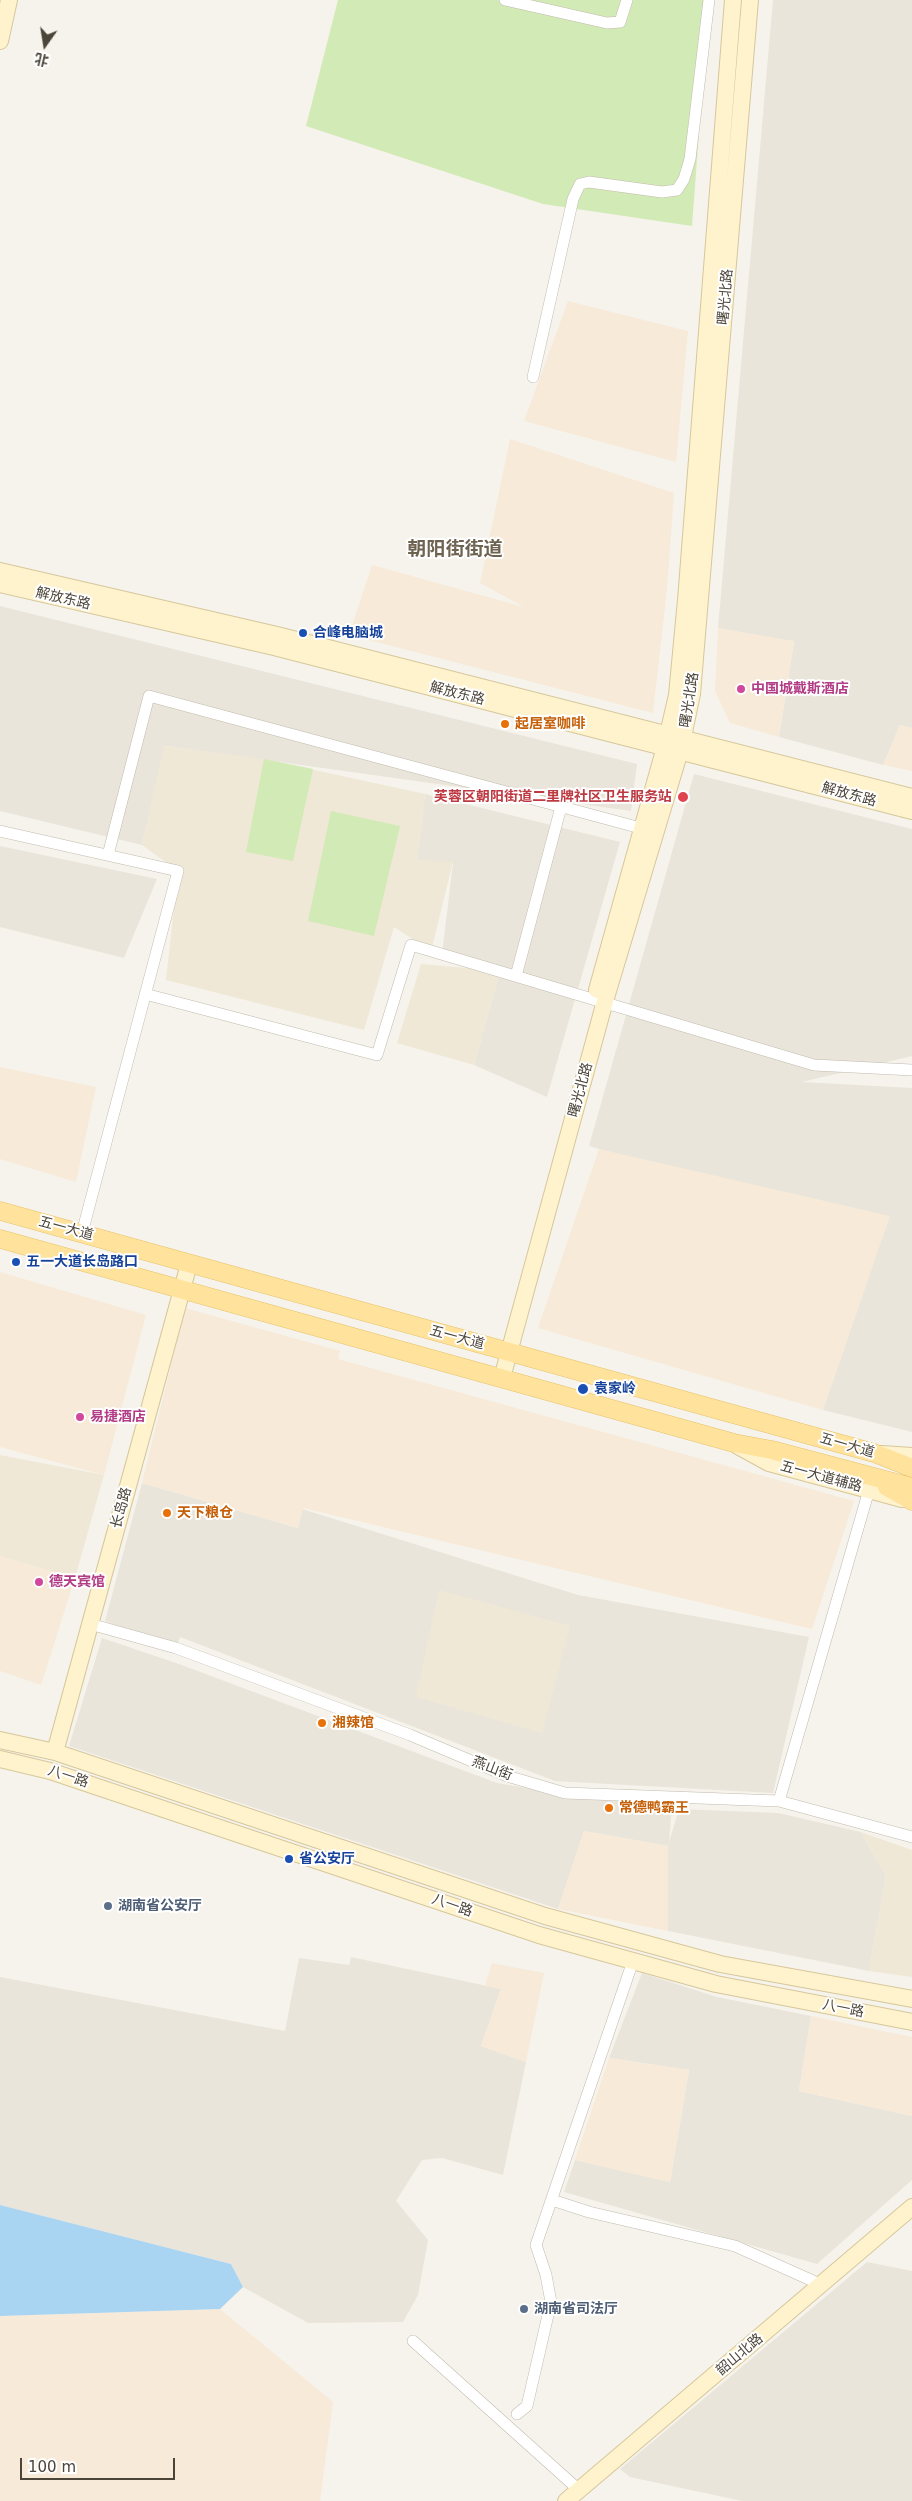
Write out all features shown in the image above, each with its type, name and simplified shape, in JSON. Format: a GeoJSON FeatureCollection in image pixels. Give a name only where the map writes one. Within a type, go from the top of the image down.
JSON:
{"type":"FeatureCollection","features":[{"type":"Feature","properties":{"kind":"main road"},"geometry":{"type":"LineString","coordinates":[[0,41],[9,0]]}},
{"type":"Feature","properties":{"kind":"main road","name":"曙光北路"},"geometry":{"type":"LineString","coordinates":[[674,743],[733,0]]}},
{"type":"Feature","properties":{"kind":"main road","name":"曙光北路"},"geometry":{"type":"LineString","coordinates":[[497,1376],[648,830],[674,743],[692,694],[701,605],[750,0]]}},
{"type":"Feature","properties":{"kind":"main road","name":"解放东路"},"geometry":{"type":"LineString","coordinates":[[0,571],[277,635],[674,743],[912,811]]}},
{"type":"Feature","properties":{"kind":"main road","name":"解放东路"},"geometry":{"type":"LineString","coordinates":[[0,584],[274,647],[674,743],[912,797]]}},
{"type":"Feature","properties":{"kind":"main road","name":"五一大道"},"geometry":{"type":"LineString","coordinates":[[0,1211],[874,1453],[912,1468]]}},
{"type":"Feature","properties":{"kind":"main road","name":"五一大道"},"geometry":{"type":"LineString","coordinates":[[0,1239],[734,1443],[772,1450],[869,1483],[912,1487]]}},
{"type":"Feature","properties":{"kind":"main road","name":"长岛路"},"geometry":{"type":"LineString","coordinates":[[55,1752],[189,1264]]}},
{"type":"Feature","properties":{"kind":"main road"},"geometry":{"type":"LineString","coordinates":[[874,1453],[912,1456]]}},
{"type":"Feature","properties":{"kind":"main road"},"geometry":{"type":"LineString","coordinates":[[869,1483],[912,1501]]}},
{"type":"Feature","properties":{"kind":"main road","name":"八一路"},"geometry":{"type":"LineString","coordinates":[[0,1740],[55,1752],[544,1916],[720,1964],[912,1999]]}},
{"type":"Feature","properties":{"kind":"main road","name":"八一路"},"geometry":{"type":"LineString","coordinates":[[0,1760],[50,1771],[539,1935],[716,1984],[912,2022]]}},
{"type":"Feature","properties":{"kind":"main road","name":"韶山北路"},"geometry":{"type":"LineString","coordinates":[[566,2501],[912,2207]]}},
{"type":"Feature","properties":{"kind":"street"},"geometry":{"type":"LineString","coordinates":[[505,0],[607,23],[620,22],[626,0]]}},
{"type":"Feature","properties":{"kind":"street"},"geometry":{"type":"LineString","coordinates":[[533,377],[573,199],[580,184],[589,182],[662,192],[677,190],[684,179],[690,159],[708,0]]}},
{"type":"Feature","properties":{"kind":"street"},"geometry":{"type":"LineString","coordinates":[[108,855],[149,696],[648,830]]}},
{"type":"Feature","properties":{"kind":"street"},"geometry":{"type":"LineString","coordinates":[[516,976],[561,806]]}},
{"type":"Feature","properties":{"kind":"street"},"geometry":{"type":"LineString","coordinates":[[0,831],[178,871],[82,1233]]}},
{"type":"Feature","properties":{"kind":"street"},"geometry":{"type":"LineString","coordinates":[[145,994],[377,1056],[411,945],[814,1065],[912,1070]]}},
{"type":"Feature","properties":{"kind":"street"},"geometry":{"type":"LineString","coordinates":[[779,1801],[869,1483]]}},
{"type":"Feature","properties":{"kind":"street","name":"燕山街"},"geometry":{"type":"LineString","coordinates":[[90,1624],[176,1648],[410,1735],[507,1776],[565,1793],[779,1801],[912,1837]]}},
{"type":"Feature","properties":{"kind":"street"},"geometry":{"type":"LineString","coordinates":[[517,2414],[527,2406],[551,2302],[546,2274],[536,2245],[633,1961]]}},
{"type":"Feature","properties":{"kind":"street"},"geometry":{"type":"LineString","coordinates":[[552,2200],[589,2212],[735,2246],[822,2285]]}},
{"type":"Feature","properties":{"kind":"street"},"geometry":{"type":"LineString","coordinates":[[413,2341],[579,2490]]}},
{"type":"Feature","properties":{"kind":"shaded area"},"geometry":{"type":"Polygon","coordinates":[[[773,0],[912,0],[912,728],[900,725],[883,765],[779,737],[794,642],[718,628],[773,0]]]}},
{"type":"Feature","properties":{"kind":"shaded area"},"geometry":{"type":"Polygon","coordinates":[[[568,301],[688,331],[676,462],[524,421],[568,301]]]}},
{"type":"Feature","properties":{"kind":"shaded area"},"geometry":{"type":"Polygon","coordinates":[[[510,439],[674,493],[667,589],[653,713],[349,635],[372,565],[524,607],[480,583],[510,439]]]}},
{"type":"Feature","properties":{"kind":"shaded area"},"geometry":{"type":"Polygon","coordinates":[[[0,606],[637,764],[631,811],[165,746],[142,845],[0,811],[0,606]]]}},
{"type":"Feature","properties":{"kind":"shaded area"},"geometry":{"type":"Polygon","coordinates":[[[718,628],[794,641],[779,737],[730,723],[715,691],[718,628]]]}},
{"type":"Feature","properties":{"kind":"shaded area"},"geometry":{"type":"Polygon","coordinates":[[[900,725],[912,728],[912,771],[883,765],[900,725]]]}},
{"type":"Feature","properties":{"kind":"shaded area"},"geometry":{"type":"Polygon","coordinates":[[[164,746],[264,759],[425,794],[417,860],[453,862],[431,951],[394,927],[364,1030],[166,980],[178,871],[142,845],[164,746]]]}},
{"type":"Feature","properties":{"kind":"shaded area"},"geometry":{"type":"Polygon","coordinates":[[[694,774],[912,829],[912,1056],[802,1082],[912,1088],[912,1432],[823,1410],[887,1223],[766,1197],[589,1146],[694,774]]]}},
{"type":"Feature","properties":{"kind":"shaded area"},"geometry":{"type":"Polygon","coordinates":[[[425,794],[620,842],[547,1097],[474,1065],[500,971],[442,954],[453,863],[417,860],[425,794]]]}},
{"type":"Feature","properties":{"kind":"shaded area"},"geometry":{"type":"Polygon","coordinates":[[[0,846],[157,879],[124,958],[0,927],[0,846]]]}},
{"type":"Feature","properties":{"kind":"shaded area"},"geometry":{"type":"Polygon","coordinates":[[[421,964],[500,971],[474,1065],[397,1043],[421,964]]]}},
{"type":"Feature","properties":{"kind":"shaded area"},"geometry":{"type":"Polygon","coordinates":[[[0,1067],[96,1087],[76,1182],[0,1159],[0,1067]]]}},
{"type":"Feature","properties":{"kind":"shaded area"},"geometry":{"type":"Polygon","coordinates":[[[599,1149],[890,1216],[823,1410],[538,1328],[599,1149]]]}},
{"type":"Feature","properties":{"kind":"shaded area"},"geometry":{"type":"Polygon","coordinates":[[[0,1272],[146,1315],[104,1475],[0,1447],[0,1272]]]}},
{"type":"Feature","properties":{"kind":"shaded area"},"geometry":{"type":"Polygon","coordinates":[[[185,1308],[340,1351],[338,1359],[854,1501],[812,1629],[303,1508],[298,1528],[142,1483],[185,1308]]]}},
{"type":"Feature","properties":{"kind":"shaded area"},"geometry":{"type":"Polygon","coordinates":[[[0,1455],[104,1475],[75,1578],[0,1556],[0,1455]]]}},
{"type":"Feature","properties":{"kind":"shaded area"},"geometry":{"type":"Polygon","coordinates":[[[142,1483],[298,1528],[302,1509],[578,1595],[809,1637],[773,1793],[555,1781],[180,1637],[176,1648],[105,1621],[142,1483]]]}},
{"type":"Feature","properties":{"kind":"shaded area"},"geometry":{"type":"Polygon","coordinates":[[[0,1556],[75,1578],[41,1685],[0,1671],[0,1556]]]}},
{"type":"Feature","properties":{"kind":"shaded area"},"geometry":{"type":"Polygon","coordinates":[[[439,1590],[570,1626],[542,1733],[416,1697],[439,1590]]]}},
{"type":"Feature","properties":{"kind":"shaded area"},"geometry":{"type":"Polygon","coordinates":[[[102,1638],[179,1664],[497,1783],[593,1799],[672,1805],[669,1842],[679,1809],[778,1813],[861,1832],[886,1876],[869,1971],[668,1931],[668,1846],[584,1831],[558,1909],[69,1746],[102,1638]]]}},
{"type":"Feature","properties":{"kind":"shaded area"},"geometry":{"type":"Polygon","coordinates":[[[584,1831],[668,1846],[668,1931],[558,1909],[584,1831]]]}},
{"type":"Feature","properties":{"kind":"shaded area"},"geometry":{"type":"Polygon","coordinates":[[[861,1832],[912,1850],[912,1977],[869,1971],[886,1876],[861,1832]]]}},
{"type":"Feature","properties":{"kind":"shaded area"},"geometry":{"type":"Polygon","coordinates":[[[351,1957],[501,1989],[481,2046],[526,2062],[503,2175],[442,2158],[422,2160],[396,2201],[428,2240],[418,2295],[403,2322],[308,2323],[243,2287],[231,2264],[0,2205],[0,1977],[285,2031],[299,1958],[349,1965],[351,1957]]]}},
{"type":"Feature","properties":{"kind":"shaded area"},"geometry":{"type":"Polygon","coordinates":[[[492,1963],[544,1973],[526,2062],[481,2046],[501,1989],[485,1986],[492,1963]]]}},
{"type":"Feature","properties":{"kind":"shaded area"},"geometry":{"type":"Polygon","coordinates":[[[642,1973],[717,1997],[811,2016],[799,2091],[912,2116],[912,2180],[817,2264],[564,2192],[575,2160],[670,2182],[689,2070],[609,2058],[642,1973]]]}},
{"type":"Feature","properties":{"kind":"shaded area"},"geometry":{"type":"Polygon","coordinates":[[[811,2016],[912,2037],[912,2116],[799,2091],[811,2016]]]}},
{"type":"Feature","properties":{"kind":"shaded area"},"geometry":{"type":"Polygon","coordinates":[[[609,2058],[689,2070],[670,2182],[575,2160],[609,2058]]]}},
{"type":"Feature","properties":{"kind":"shaded area"},"geometry":{"type":"Polygon","coordinates":[[[867,2262],[912,2271],[912,2501],[742,2501],[630,2477],[620,2469],[867,2262]]]}},
{"type":"Feature","properties":{"kind":"shaded area"},"geometry":{"type":"Polygon","coordinates":[[[220,2309],[333,2402],[320,2501],[0,2501],[0,2316],[220,2309]]]}},
{"type":"Feature","properties":{"kind":"green space"},"geometry":{"type":"Polygon","coordinates":[[[338,0],[709,0],[692,226],[543,204],[306,126],[338,0]]]}},
{"type":"Feature","properties":{"kind":"green space"},"geometry":{"type":"Polygon","coordinates":[[[264,759],[313,769],[293,861],[246,852],[264,759]]]}},
{"type":"Feature","properties":{"kind":"green space"},"geometry":{"type":"Polygon","coordinates":[[[331,811],[400,826],[374,936],[308,921],[331,811]]]}},
{"type":"Feature","properties":{"kind":"water"},"geometry":{"type":"Polygon","coordinates":[[[0,2205],[231,2264],[243,2287],[220,2309],[0,2316],[0,2205]]]}},
{"type":"Feature","properties":{"kind":"place","name":"合峰电脑城"},"geometry":{"type":"Point","coordinates":[303,633]}},
{"type":"Feature","properties":{"kind":"place","name":"中国城戴斯酒店"},"geometry":{"type":"Point","coordinates":[741,689]}},
{"type":"Feature","properties":{"kind":"place","name":"起居室咖啡"},"geometry":{"type":"Point","coordinates":[505,724]}},
{"type":"Feature","properties":{"kind":"place","name":"芙蓉区朝阳街道二里牌社区卫生服务站"},"geometry":{"type":"Point","coordinates":[683,797]}},
{"type":"Feature","properties":{"kind":"place","name":"五一大道长岛路口"},"geometry":{"type":"Point","coordinates":[16,1262]}},
{"type":"Feature","properties":{"kind":"place","name":"袁家岭"},"geometry":{"type":"Point","coordinates":[583,1389]}},
{"type":"Feature","properties":{"kind":"place","name":"易捷酒店"},"geometry":{"type":"Point","coordinates":[80,1417]}},
{"type":"Feature","properties":{"kind":"place","name":"天下粮仓"},"geometry":{"type":"Point","coordinates":[167,1513]}},
{"type":"Feature","properties":{"kind":"place","name":"德天宾馆"},"geometry":{"type":"Point","coordinates":[39,1582]}},
{"type":"Feature","properties":{"kind":"place","name":"湘辣馆"},"geometry":{"type":"Point","coordinates":[322,1723]}},
{"type":"Feature","properties":{"kind":"place","name":"常德鸭霸王"},"geometry":{"type":"Point","coordinates":[609,1808]}},
{"type":"Feature","properties":{"kind":"place","name":"省公安厅"},"geometry":{"type":"Point","coordinates":[289,1859]}},
{"type":"Feature","properties":{"kind":"place","name":"湖南省公安厅"},"geometry":{"type":"Point","coordinates":[108,1906]}},
{"type":"Feature","properties":{"kind":"place","name":"湖南省司法厅"},"geometry":{"type":"Point","coordinates":[524,2309]}},
{"type":"Feature","properties":{"kind":"district","name":"朝阳街街道"},"geometry":{"type":"Point","coordinates":[455,550]}}]}
